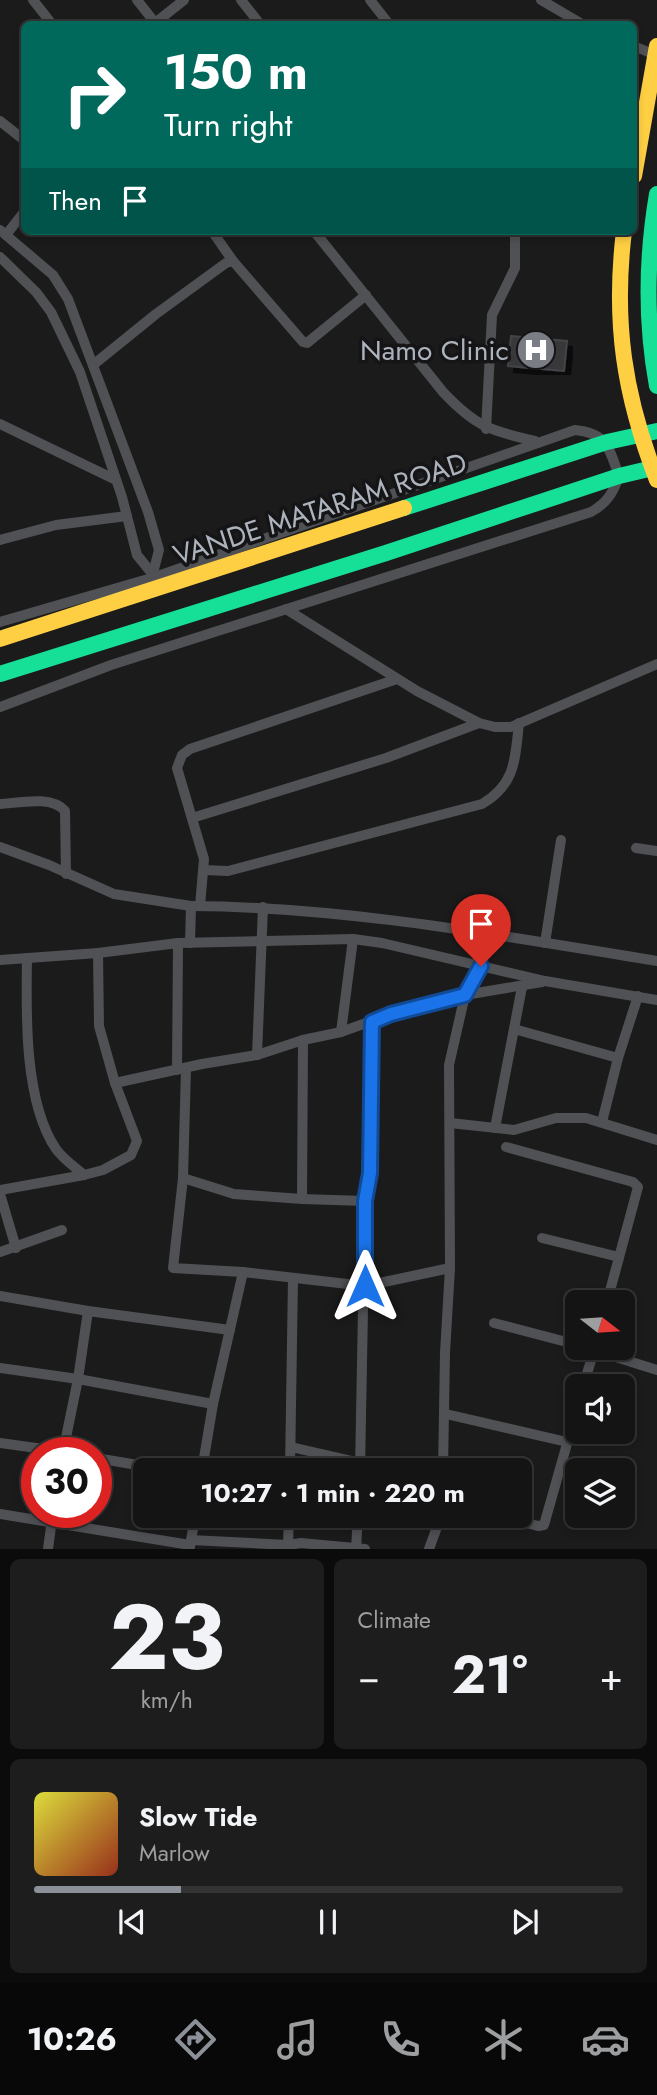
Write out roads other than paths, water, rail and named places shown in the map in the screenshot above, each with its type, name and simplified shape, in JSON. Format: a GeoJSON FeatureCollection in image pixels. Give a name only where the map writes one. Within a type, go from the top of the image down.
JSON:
{"type":"FeatureCollection","features":[{"type":"Feature","properties":{"kind":"main road"},"geometry":{"type":"LineString","coordinates":[[637,159],[656,51]]}},
{"type":"Feature","properties":{"kind":"main road"},"geometry":{"type":"LineString","coordinates":[[625,378],[656,380],[646,314],[645,273],[657,194]]}},
{"type":"Feature","properties":{"kind":"main road"},"geometry":{"type":"LineString","coordinates":[[0,674],[373,557],[619,476],[655,472],[640,434],[625,378],[617,319],[619,265],[623,235]]}},
{"type":"Feature","properties":{"kind":"main road","name":"VANDE MATARAM ROAD"},"geometry":{"type":"LineString","coordinates":[[0,639],[155,579],[607,442],[657,431]]}},
{"type":"Feature","properties":{"kind":"street"},"geometry":{"type":"LineString","coordinates":[[33,0],[50,21]]}},
{"type":"Feature","properties":{"kind":"street"},"geometry":{"type":"LineString","coordinates":[[137,0],[153,21]]}},
{"type":"Feature","properties":{"kind":"street"},"geometry":{"type":"LineString","coordinates":[[159,21],[184,0]]}},
{"type":"Feature","properties":{"kind":"street"},"geometry":{"type":"LineString","coordinates":[[541,0],[577,21]]}},
{"type":"Feature","properties":{"kind":"street"},"geometry":{"type":"LineString","coordinates":[[244,1],[258,21]]}},
{"type":"Feature","properties":{"kind":"street"},"geometry":{"type":"LineString","coordinates":[[375,2],[387,21]]}},
{"type":"Feature","properties":{"kind":"street"},"geometry":{"type":"LineString","coordinates":[[637,48],[656,51]]}},
{"type":"Feature","properties":{"kind":"street"},"geometry":{"type":"LineString","coordinates":[[0,121],[21,138]]}},
{"type":"Feature","properties":{"kind":"street"},"geometry":{"type":"LineString","coordinates":[[21,215],[3,232],[53,275],[68,299],[148,512],[159,550],[155,579]]}},
{"type":"Feature","properties":{"kind":"street"},"geometry":{"type":"LineString","coordinates":[[215,235],[233,261],[303,342],[307,343],[366,295]]}},
{"type":"Feature","properties":{"kind":"street"},"geometry":{"type":"LineString","coordinates":[[317,235],[459,409],[486,429],[538,441]]}},
{"type":"Feature","properties":{"kind":"street"},"geometry":{"type":"LineString","coordinates":[[486,429],[492,315],[515,268],[515,235]]}},
{"type":"Feature","properties":{"kind":"street"},"geometry":{"type":"LineString","coordinates":[[0,257],[36,292],[51,312],[80,372],[116,480],[137,555],[155,579]]}},
{"type":"Feature","properties":{"kind":"street"},"geometry":{"type":"LineString","coordinates":[[93,365],[156,314],[226,263],[233,261]]}},
{"type":"Feature","properties":{"kind":"street"},"geometry":{"type":"LineString","coordinates":[[0,424],[116,480]]}},
{"type":"Feature","properties":{"kind":"street"},"geometry":{"type":"LineString","coordinates":[[0,622],[155,579],[575,430],[587,431],[607,442],[619,476],[612,495],[591,512],[111,665],[0,707]]}},
{"type":"Feature","properties":{"kind":"street"},"geometry":{"type":"LineString","coordinates":[[0,540],[68,523],[127,516]]}},
{"type":"Feature","properties":{"kind":"street"},"geometry":{"type":"LineString","coordinates":[[286,609],[397,680],[479,723],[495,727],[510,727],[657,664]]}},
{"type":"Feature","properties":{"kind":"street"},"geometry":{"type":"LineString","coordinates":[[397,680],[190,749],[179,760],[177,768],[204,859],[204,870],[184,943],[183,1178],[173,1268],[243,1272],[365,1286],[450,1268]]}},
{"type":"Feature","properties":{"kind":"street"},"geometry":{"type":"LineString","coordinates":[[192,818],[386,758],[479,723]]}},
{"type":"Feature","properties":{"kind":"street"},"geometry":{"type":"LineString","coordinates":[[204,870],[228,871],[482,804],[498,795],[506,783],[514,760],[519,723]]}},
{"type":"Feature","properties":{"kind":"street"},"geometry":{"type":"LineString","coordinates":[[0,804],[50,802],[61,806],[65,811],[66,874]]}},
{"type":"Feature","properties":{"kind":"street"},"geometry":{"type":"LineString","coordinates":[[545,943],[561,841]]}},
{"type":"Feature","properties":{"kind":"street"},"geometry":{"type":"LineString","coordinates":[[0,847],[114,894],[195,906],[263,907],[379,918],[657,961]]}},
{"type":"Feature","properties":{"kind":"street"},"geometry":{"type":"LineString","coordinates":[[636,848],[657,850]]}},
{"type":"Feature","properties":{"kind":"street"},"geometry":{"type":"LineString","coordinates":[[257,1055],[263,907]]}},
{"type":"Feature","properties":{"kind":"street"},"geometry":{"type":"LineString","coordinates":[[341,1032],[353,939]]}},
{"type":"Feature","properties":{"kind":"street"},"geometry":{"type":"LineString","coordinates":[[0,960],[184,943],[353,939],[382,943],[545,981],[657,1000]]}},
{"type":"Feature","properties":{"kind":"street"},"geometry":{"type":"LineString","coordinates":[[16,1248],[0,1192],[103,1170],[131,1155],[137,1141],[115,1083],[99,1027],[98,953]]}},
{"type":"Feature","properties":{"kind":"street"},"geometry":{"type":"LineString","coordinates":[[27,958],[26,1032],[39,1112],[57,1150],[83,1175]]}},
{"type":"Feature","properties":{"kind":"street"},"geometry":{"type":"LineString","coordinates":[[444,1458],[445,1353],[450,1268],[449,1065],[465,995],[481,966]]}},
{"type":"Feature","properties":{"kind":"street"},"geometry":{"type":"LineString","coordinates":[[115,1083],[257,1055],[303,1040],[341,1032],[391,1014],[465,995],[545,981]]}},
{"type":"Feature","properties":{"kind":"street"},"geometry":{"type":"LineString","coordinates":[[495,1128],[522,986]]}},
{"type":"Feature","properties":{"kind":"street"},"geometry":{"type":"LineString","coordinates":[[601,1122],[638,996]]}},
{"type":"Feature","properties":{"kind":"street"},"geometry":{"type":"LineString","coordinates":[[360,1458],[365,1201],[370,1173],[372,1022]]}},
{"type":"Feature","properties":{"kind":"street"},"geometry":{"type":"LineString","coordinates":[[514,1029],[618,1058]]}},
{"type":"Feature","properties":{"kind":"street"},"geometry":{"type":"LineString","coordinates":[[302,1199],[303,1040]]}},
{"type":"Feature","properties":{"kind":"street"},"geometry":{"type":"LineString","coordinates":[[450,1123],[514,1130],[556,1118],[571,1117],[601,1122],[657,1140]]}},
{"type":"Feature","properties":{"kind":"street"},"geometry":{"type":"LineString","coordinates":[[506,1147],[633,1182],[638,1187],[610,1290]]}},
{"type":"Feature","properties":{"kind":"street"},"geometry":{"type":"LineString","coordinates":[[183,1178],[234,1194],[365,1201]]}},
{"type":"Feature","properties":{"kind":"street"},"geometry":{"type":"LineString","coordinates":[[0,1252],[62,1230]]}},
{"type":"Feature","properties":{"kind":"street"},"geometry":{"type":"LineString","coordinates":[[542,1238],[619,1257]]}},
{"type":"Feature","properties":{"kind":"street"},"geometry":{"type":"LineString","coordinates":[[204,1458],[213,1404],[243,1272]]}},
{"type":"Feature","properties":{"kind":"street"},"geometry":{"type":"LineString","coordinates":[[291,1458],[293,1278]]}},
{"type":"Feature","properties":{"kind":"street"},"geometry":{"type":"LineString","coordinates":[[0,1296],[230,1330]]}},
{"type":"Feature","properties":{"kind":"street"},"geometry":{"type":"LineString","coordinates":[[66,1437],[88,1311]]}},
{"type":"Feature","properties":{"kind":"street"},"geometry":{"type":"LineString","coordinates":[[494,1323],[565,1342]]}},
{"type":"Feature","properties":{"kind":"street"},"geometry":{"type":"LineString","coordinates":[[627,1360],[657,1370]]}},
{"type":"Feature","properties":{"kind":"street"},"geometry":{"type":"LineString","coordinates":[[0,1368],[78,1379],[213,1404]]}},
{"type":"Feature","properties":{"kind":"street"},"geometry":{"type":"LineString","coordinates":[[446,1414],[565,1442]]}},
{"type":"Feature","properties":{"kind":"street"},"geometry":{"type":"LineString","coordinates":[[0,1443],[21,1446]]}},
{"type":"Feature","properties":{"kind":"street"},"geometry":{"type":"LineString","coordinates":[[532,1524],[544,1525],[566,1444]]}},
{"type":"Feature","properties":{"kind":"street"},"geometry":{"type":"LineString","coordinates":[[291,1447],[331,1458]]}},
{"type":"Feature","properties":{"kind":"street"},"geometry":{"type":"LineString","coordinates":[[112,1461],[133,1464]]}},
{"type":"Feature","properties":{"kind":"street"},"geometry":{"type":"LineString","coordinates":[[0,1514],[21,1515]]}},
{"type":"Feature","properties":{"kind":"street"},"geometry":{"type":"LineString","coordinates":[[48,1549],[51,1528]]}},
{"type":"Feature","properties":{"kind":"street"},"geometry":{"type":"LineString","coordinates":[[107,1528],[190,1545],[288,1545],[301,1542],[365,1549]]}},
{"type":"Feature","properties":{"kind":"street"},"geometry":{"type":"LineString","coordinates":[[288,1545],[289,1528]]}},
{"type":"Feature","properties":{"kind":"street"},"geometry":{"type":"LineString","coordinates":[[356,1548],[357,1528]]}},
{"type":"Feature","properties":{"kind":"street"},"geometry":{"type":"LineString","coordinates":[[429,1549],[437,1528]]}},
{"type":"Feature","properties":{"kind":"place","name":"Namo Clinic"},"geometry":{"type":"Point","coordinates":[536,350]}}]}
